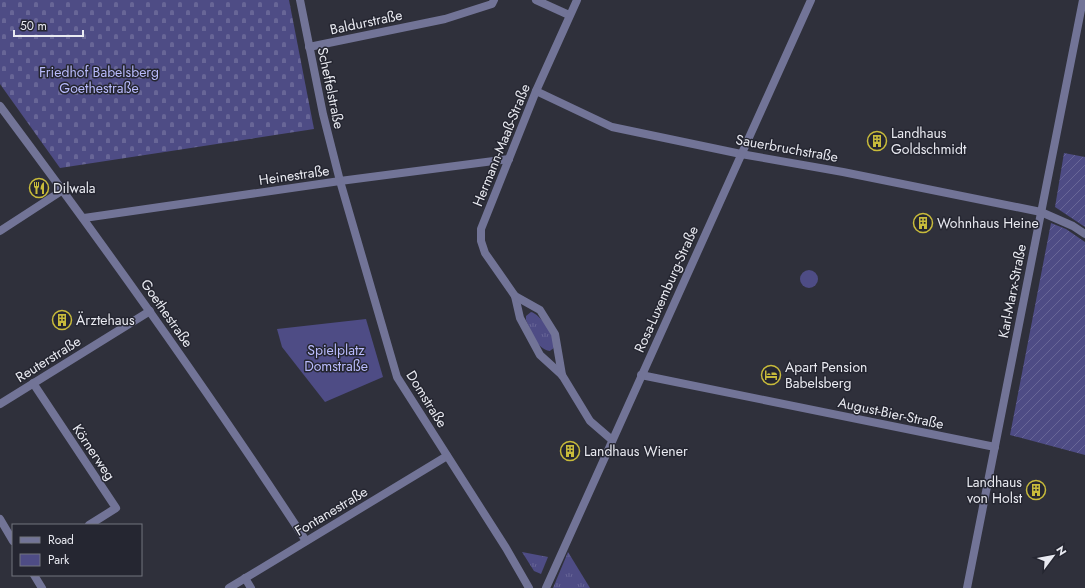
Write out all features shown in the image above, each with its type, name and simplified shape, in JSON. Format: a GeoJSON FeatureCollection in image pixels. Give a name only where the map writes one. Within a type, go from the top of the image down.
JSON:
{"type":"FeatureCollection","features":[{"type":"Feature","properties":{"kind":"street","name":"Scheffelstraße"},"geometry":{"type":"LineString","coordinates":[[300,0],[323,114],[340,181]]}},
{"type":"Feature","properties":{"kind":"street","name":"Baldurstraße"},"geometry":{"type":"LineString","coordinates":[[309,47],[445,18],[492,4],[494,0]]}},
{"type":"Feature","properties":{"kind":"street"},"geometry":{"type":"LineString","coordinates":[[536,0],[569,16]]}},
{"type":"Feature","properties":{"kind":"street","name":"Hermann-Maaß-Straße"},"geometry":{"type":"LineString","coordinates":[[577,0],[536,91],[481,229],[481,241],[485,253],[515,296],[520,318],[540,354],[562,375],[590,421],[612,440]]}},
{"type":"Feature","properties":{"kind":"street","name":"Rosa-Luxemburg-Straße"},"geometry":{"type":"LineString","coordinates":[[546,588],[811,0]]}},
{"type":"Feature","properties":{"kind":"street","name":"Karl-Marx-Straße"},"geometry":{"type":"LineString","coordinates":[[967,588],[1083,0]]}},
{"type":"Feature","properties":{"kind":"street","name":"Sauerbruchstraße"},"geometry":{"type":"LineString","coordinates":[[536,91],[612,127],[741,154],[843,172],[1041,212],[1073,226],[1085,234]]}},
{"type":"Feature","properties":{"kind":"street","name":"Goethestraße"},"geometry":{"type":"LineString","coordinates":[[0,106],[84,218],[150,311],[252,457],[306,541]]}},
{"type":"Feature","properties":{"kind":"street","name":"Heinestraße"},"geometry":{"type":"LineString","coordinates":[[84,218],[340,181],[509,159]]}},
{"type":"Feature","properties":{"kind":"street","name":"Domstraße"},"geometry":{"type":"LineString","coordinates":[[340,181],[397,377],[506,548],[529,588]]}},
{"type":"Feature","properties":{"kind":"street"},"geometry":{"type":"LineString","coordinates":[[0,231],[63,190]]}},
{"type":"Feature","properties":{"kind":"street","name":"Hermann-Maaß-Straße"},"geometry":{"type":"LineString","coordinates":[[515,296],[540,310],[555,334],[562,375]]}},
{"type":"Feature","properties":{"kind":"street","name":"Reuterstraße"},"geometry":{"type":"LineString","coordinates":[[0,404],[150,311]]}},
{"type":"Feature","properties":{"kind":"street","name":"August-Bier-Straße"},"geometry":{"type":"LineString","coordinates":[[641,376],[995,447]]}},
{"type":"Feature","properties":{"kind":"street","name":"Körnerweg"},"geometry":{"type":"LineString","coordinates":[[33,383],[116,508],[91,524]]}},
{"type":"Feature","properties":{"kind":"street","name":"Fontanestraße"},"geometry":{"type":"LineString","coordinates":[[229,588],[447,456]]}},
{"type":"Feature","properties":{"kind":"street"},"geometry":{"type":"LineString","coordinates":[[0,519],[12,539]]}},
{"type":"Feature","properties":{"kind":"street"},"geometry":{"type":"LineString","coordinates":[[35,576],[42,588]]}},
{"type":"Feature","properties":{"kind":"street"},"geometry":{"type":"LineString","coordinates":[[245,578],[251,588]]}},
{"type":"Feature","properties":{"kind":"green space","name":"Friedhof Babelsberg Goethestraße"},"geometry":{"type":"Polygon","coordinates":[[[0,0],[289,0],[314,129],[60,168],[0,84],[0,0]]]}},
{"type":"Feature","properties":{"kind":"green space"},"geometry":{"type":"Polygon","coordinates":[[[1064,153],[1085,157],[1085,227],[1055,207],[1064,153]]]}},
{"type":"Feature","properties":{"kind":"green space"},"geometry":{"type":"Polygon","coordinates":[[[1051,223],[1066,229],[1085,242],[1085,455],[1010,435],[1051,223]]]}},
{"type":"Feature","properties":{"kind":"green space"},"geometry":{"type":"Polygon","coordinates":[[[809,270],[815,273],[818,279],[815,285],[809,288],[803,285],[800,279],[803,273],[809,270]]]}},
{"type":"Feature","properties":{"kind":"green space"},"geometry":{"type":"Polygon","coordinates":[[[531,312],[543,321],[553,337],[554,348],[550,351],[541,347],[532,334],[526,320],[526,316],[531,312]]]}},
{"type":"Feature","properties":{"kind":"green space","name":"Spielplatz Domstraße"},"geometry":{"type":"Polygon","coordinates":[[[366,319],[383,377],[325,402],[282,347],[277,329],[366,319]]]}},
{"type":"Feature","properties":{"kind":"green space"},"geometry":{"type":"Polygon","coordinates":[[[522,552],[548,557],[541,574],[534,571],[522,552]]]}},
{"type":"Feature","properties":{"kind":"green space"},"geometry":{"type":"Polygon","coordinates":[[[568,552],[590,588],[553,588],[568,552]]]}},
{"type":"Feature","properties":{"kind":"place","name":"Landhaus Goldschmidt"},"geometry":{"type":"Point","coordinates":[877,141]}},
{"type":"Feature","properties":{"kind":"place","name":"Dilwala"},"geometry":{"type":"Point","coordinates":[39,188]}},
{"type":"Feature","properties":{"kind":"place","name":"Wohnhaus Heine"},"geometry":{"type":"Point","coordinates":[923,223]}},
{"type":"Feature","properties":{"kind":"place","name":"Ärztehaus"},"geometry":{"type":"Point","coordinates":[62,320]}},
{"type":"Feature","properties":{"kind":"place","name":"Apart Pension Babelsberg"},"geometry":{"type":"Point","coordinates":[771,375]}},
{"type":"Feature","properties":{"kind":"place","name":"Landhaus Wiener"},"geometry":{"type":"Point","coordinates":[570,451]}},
{"type":"Feature","properties":{"kind":"place","name":"Landhaus von Holst"},"geometry":{"type":"Point","coordinates":[1036,490]}}]}
